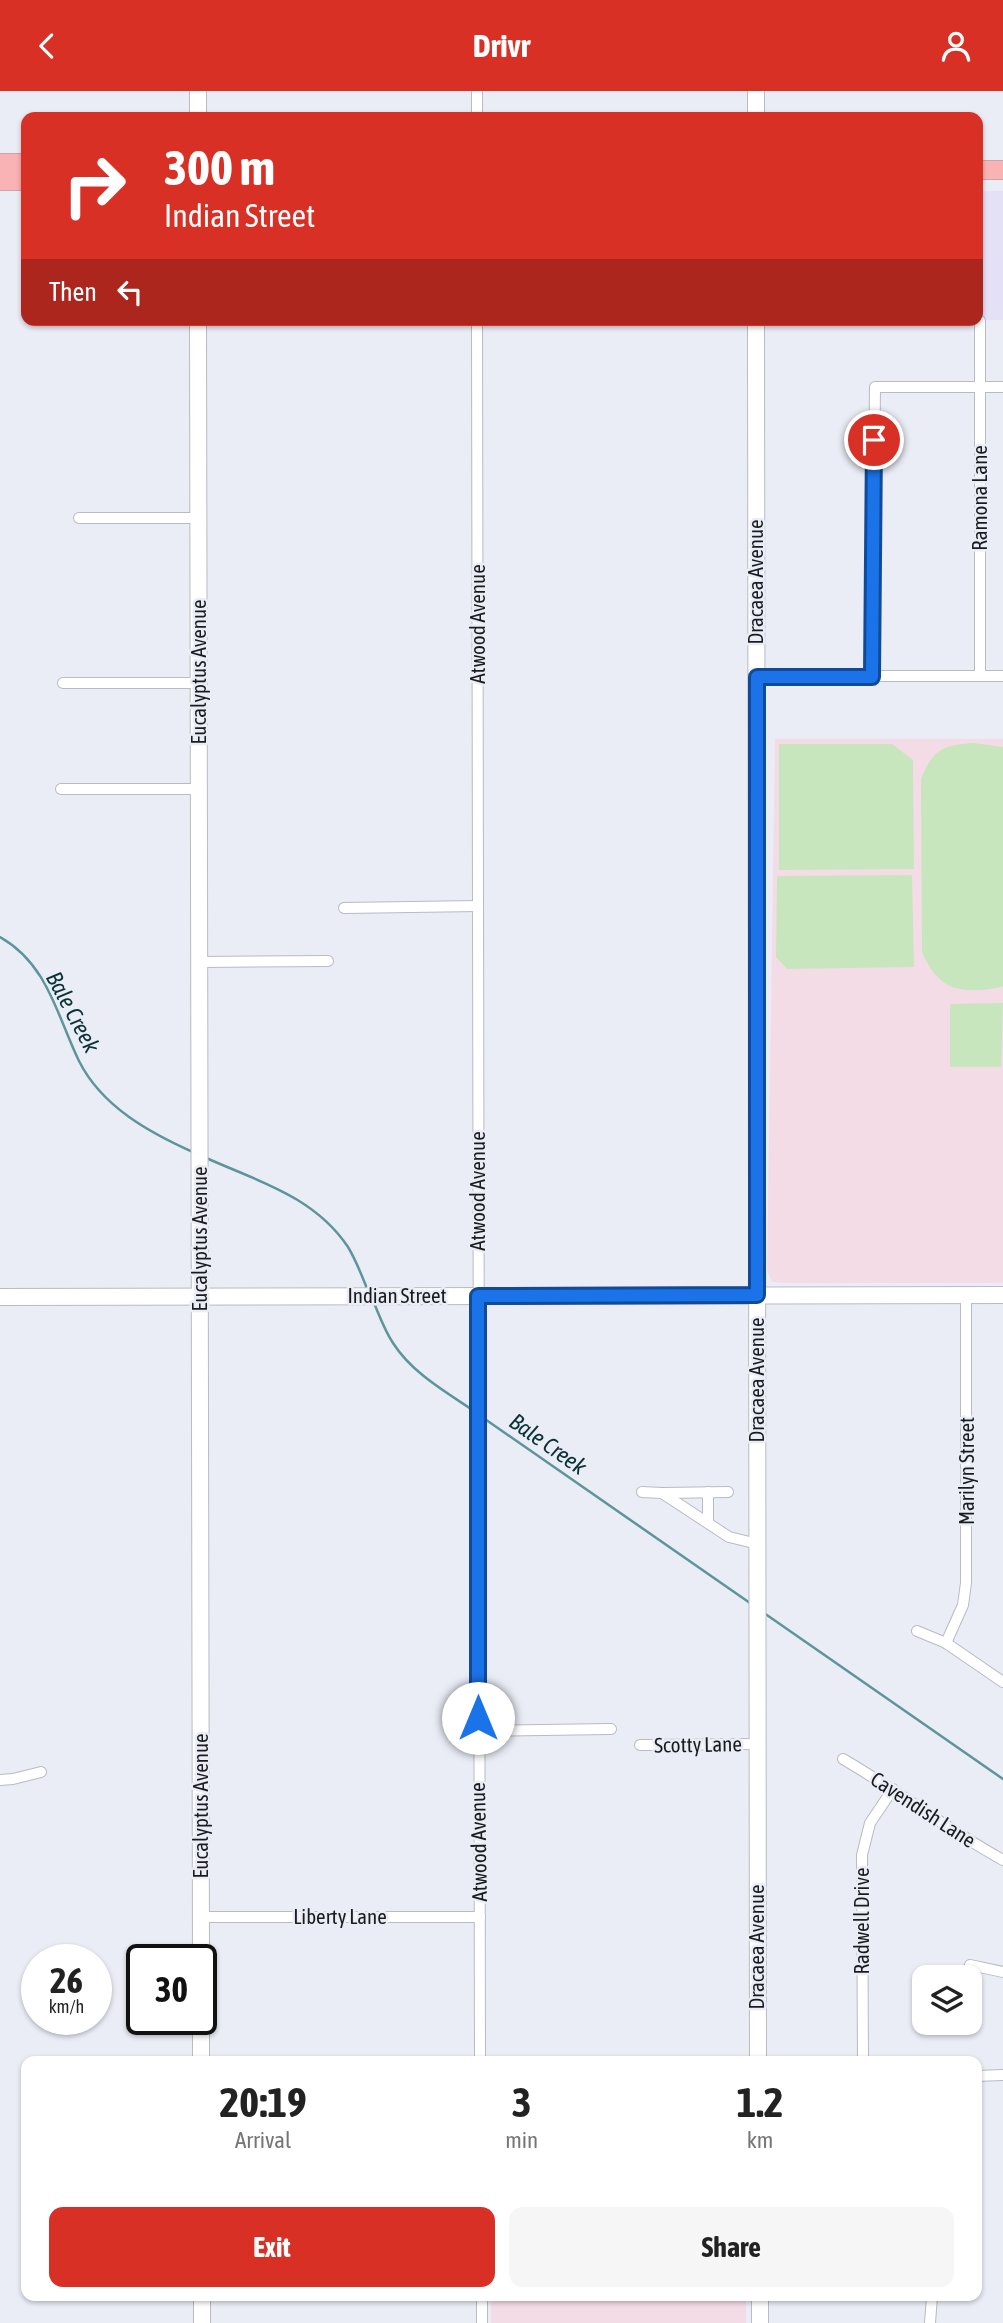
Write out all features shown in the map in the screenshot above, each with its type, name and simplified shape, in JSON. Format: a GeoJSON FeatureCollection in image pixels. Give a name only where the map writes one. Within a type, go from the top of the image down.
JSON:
{"type":"FeatureCollection","features":[{"type":"Feature","properties":{"kind":"main road"},"geometry":{"type":"LineString","coordinates":[[0,163],[21,163]]}},
{"type":"Feature","properties":{"kind":"main road"},"geometry":{"type":"LineString","coordinates":[[983,170],[1003,170]]}},
{"type":"Feature","properties":{"kind":"main road"},"geometry":{"type":"LineString","coordinates":[[0,181],[21,181]]}},
{"type":"Feature","properties":{"kind":"street"},"geometry":{"type":"LineString","coordinates":[[198,91],[198,112]]}},
{"type":"Feature","properties":{"kind":"street"},"geometry":{"type":"LineString","coordinates":[[477,91],[477,112]]}},
{"type":"Feature","properties":{"kind":"street"},"geometry":{"type":"LineString","coordinates":[[756,91],[756,112]]}},
{"type":"Feature","properties":{"kind":"street","name":"Eucalyptus Avenue"},"geometry":{"type":"LineString","coordinates":[[198,326],[201,1944]]}},
{"type":"Feature","properties":{"kind":"street","name":"Atwood Avenue"},"geometry":{"type":"LineString","coordinates":[[477,326],[480,2056]]}},
{"type":"Feature","properties":{"kind":"street","name":"Dracaea Avenue"},"geometry":{"type":"LineString","coordinates":[[756,326],[758,2056]]}},
{"type":"Feature","properties":{"kind":"street","name":"Ramona Lane"},"geometry":{"type":"LineString","coordinates":[[980,326],[980,676]]}},
{"type":"Feature","properties":{"kind":"street"},"geometry":{"type":"LineString","coordinates":[[872,677],[875,387],[1003,387]]}},
{"type":"Feature","properties":{"kind":"street"},"geometry":{"type":"LineString","coordinates":[[79,518],[198,518]]}},
{"type":"Feature","properties":{"kind":"street"},"geometry":{"type":"LineString","coordinates":[[757,677],[1003,676]]}},
{"type":"Feature","properties":{"kind":"street"},"geometry":{"type":"LineString","coordinates":[[63,683],[199,683]]}},
{"type":"Feature","properties":{"kind":"street"},"geometry":{"type":"LineString","coordinates":[[61,789],[199,789]]}},
{"type":"Feature","properties":{"kind":"street"},"geometry":{"type":"LineString","coordinates":[[344,908],[478,907]]}},
{"type":"Feature","properties":{"kind":"street"},"geometry":{"type":"LineString","coordinates":[[200,962],[328,961]]}},
{"type":"Feature","properties":{"kind":"street","name":"Marilyn Street"},"geometry":{"type":"LineString","coordinates":[[946,1643],[963,1605],[966,1583],[966,1295]]}},
{"type":"Feature","properties":{"kind":"street","name":"Indian Street"},"geometry":{"type":"LineString","coordinates":[[0,1297],[1003,1295]]}},
{"type":"Feature","properties":{"kind":"street"},"geometry":{"type":"LineString","coordinates":[[642,1492],[728,1492]]}},
{"type":"Feature","properties":{"kind":"street"},"geometry":{"type":"LineString","coordinates":[[708,1492],[708,1523]]}},
{"type":"Feature","properties":{"kind":"street"},"geometry":{"type":"LineString","coordinates":[[662,1493],[729,1537],[758,1544]]}},
{"type":"Feature","properties":{"kind":"street"},"geometry":{"type":"LineString","coordinates":[[917,1631],[946,1643],[1003,1682]]}},
{"type":"Feature","properties":{"kind":"street"},"geometry":{"type":"LineString","coordinates":[[478,1731],[611,1729]]}},
{"type":"Feature","properties":{"kind":"street","name":"Scotty Lane"},"geometry":{"type":"LineString","coordinates":[[640,1745],[757,1744]]}},
{"type":"Feature","properties":{"kind":"street","name":"Cavendish Lane"},"geometry":{"type":"LineString","coordinates":[[844,1759],[1003,1860]]}},
{"type":"Feature","properties":{"kind":"street"},"geometry":{"type":"LineString","coordinates":[[0,1780],[41,1772]]}},
{"type":"Feature","properties":{"kind":"street","name":"Radwell Drive"},"geometry":{"type":"LineString","coordinates":[[863,2056],[862,1855],[870,1823],[893,1789]]}},
{"type":"Feature","properties":{"kind":"street","name":"Liberty Lane"},"geometry":{"type":"LineString","coordinates":[[201,1917],[480,1917]]}},
{"type":"Feature","properties":{"kind":"street"},"geometry":{"type":"LineString","coordinates":[[982,1968],[1003,1972]]}},
{"type":"Feature","properties":{"kind":"street"},"geometry":{"type":"LineString","coordinates":[[201,2035],[201,2056]]}},
{"type":"Feature","properties":{"kind":"street"},"geometry":{"type":"LineString","coordinates":[[982,2075],[1003,2075]]}},
{"type":"Feature","properties":{"kind":"street"},"geometry":{"type":"LineString","coordinates":[[202,2301],[202,2323]]}},
{"type":"Feature","properties":{"kind":"street"},"geometry":{"type":"LineString","coordinates":[[482,2301],[482,2323]]}},
{"type":"Feature","properties":{"kind":"street"},"geometry":{"type":"LineString","coordinates":[[760,2301],[760,2323]]}},
{"type":"Feature","properties":{"kind":"street"},"geometry":{"type":"LineString","coordinates":[[930,2323],[932,2301]]}},
{"type":"Feature","properties":{"kind":"shaded area"},"geometry":{"type":"Polygon","coordinates":[[[983,191],[1003,191],[1003,320],[983,320],[983,191]]]}},
{"type":"Feature","properties":{"kind":"shaded area"},"geometry":{"type":"Polygon","coordinates":[[[775,739],[1003,739],[1003,1283],[772,1282],[767,1270],[775,739]]]}},
{"type":"Feature","properties":{"kind":"shaded area"},"geometry":{"type":"Polygon","coordinates":[[[491,2301],[746,2301],[746,2323],[491,2323],[491,2301]]]}},
{"type":"Feature","properties":{"kind":"green space"},"geometry":{"type":"Polygon","coordinates":[[[974,743],[1003,747],[1003,986],[974,990],[959,989],[946,984],[932,970],[922,952],[921,779],[930,761],[940,751],[954,745],[974,743]]]}},
{"type":"Feature","properties":{"kind":"green space"},"geometry":{"type":"Polygon","coordinates":[[[779,744],[892,744],[913,760],[914,869],[779,870],[779,744]]]}},
{"type":"Feature","properties":{"kind":"green space"},"geometry":{"type":"Polygon","coordinates":[[[912,875],[914,967],[787,969],[776,957],[777,876],[912,875]]]}},
{"type":"Feature","properties":{"kind":"green space"},"geometry":{"type":"Polygon","coordinates":[[[1003,1003],[1001,1067],[950,1067],[950,1004],[1003,1003]]]}},
{"type":"Feature","properties":{"kind":"waterway","name":"Bale Creek"},"geometry":{"type":"LineString","coordinates":[[0,937],[30,961],[40,976],[79,1061],[100,1092],[129,1117],[161,1137],[195,1153]]}},
{"type":"Feature","properties":{"kind":"waterway","name":"Bale Creek"},"geometry":{"type":"LineString","coordinates":[[204,1157],[283,1192],[319,1215],[348,1247],[368,1291]]}},
{"type":"Feature","properties":{"kind":"waterway","name":"Bale Creek"},"geometry":{"type":"LineString","coordinates":[[374,1303],[390,1338],[410,1364],[474,1411]]}},
{"type":"Feature","properties":{"kind":"waterway","name":"Bale Creek"},"geometry":{"type":"LineString","coordinates":[[482,1417],[750,1603]]}},
{"type":"Feature","properties":{"kind":"waterway","name":"Bale Creek"},"geometry":{"type":"LineString","coordinates":[[764,1613],[1003,1779]]}},
{"type":"Feature","properties":{"kind":"route"},"geometry":{"type":"LineString","coordinates":[[478,1718],[478,1296],[757,1295],[757,677],[872,677],[874,440]]}}]}
